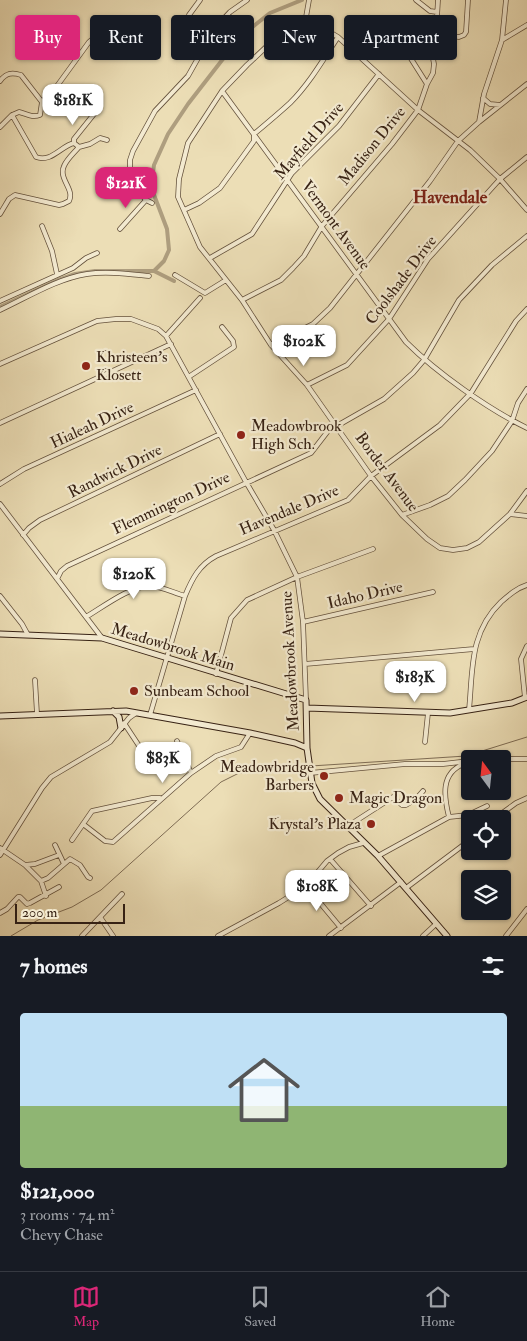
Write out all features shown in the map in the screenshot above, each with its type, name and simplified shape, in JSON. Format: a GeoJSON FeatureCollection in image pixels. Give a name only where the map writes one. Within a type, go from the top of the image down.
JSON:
{"type":"FeatureCollection","features":[{"type":"Feature","properties":{"kind":"street"},"geometry":{"type":"LineString","coordinates":[[189,15],[200,0]]}},
{"type":"Feature","properties":{"kind":"street"},"geometry":{"type":"LineString","coordinates":[[227,15],[247,0]]}},
{"type":"Feature","properties":{"kind":"street"},"geometry":{"type":"LineString","coordinates":[[306,15],[309,0]]}},
{"type":"Feature","properties":{"kind":"street"},"geometry":{"type":"LineString","coordinates":[[416,0],[430,11],[437,12]]}},
{"type":"Feature","properties":{"kind":"street","name":"Madison Drive"},"geometry":{"type":"LineString","coordinates":[[437,15],[438,0]]}},
{"type":"Feature","properties":{"kind":"street"},"geometry":{"type":"LineString","coordinates":[[457,37],[464,35],[468,0]]}},
{"type":"Feature","properties":{"kind":"street"},"geometry":{"type":"LineString","coordinates":[[479,122],[484,98],[502,40],[506,0]]}},
{"type":"Feature","properties":{"kind":"street"},"geometry":{"type":"LineString","coordinates":[[502,40],[527,25]]}},
{"type":"Feature","properties":{"kind":"street"},"geometry":{"type":"LineString","coordinates":[[334,35],[418,110],[470,150],[500,179],[527,210]]}},
{"type":"Feature","properties":{"kind":"street"},"geometry":{"type":"LineString","coordinates":[[184,210],[199,203],[220,188],[254,141],[254,134],[301,91],[314,75],[338,37]]}},
{"type":"Feature","properties":{"kind":"street"},"geometry":{"type":"LineString","coordinates":[[0,127],[12,114],[19,112],[32,117],[40,114],[42,102],[90,41]]}},
{"type":"Feature","properties":{"kind":"street"},"geometry":{"type":"LineString","coordinates":[[222,91],[264,49]]}},
{"type":"Feature","properties":{"kind":"street"},"geometry":{"type":"LineString","coordinates":[[152,203],[146,200],[130,176],[130,160],[155,111],[188,76],[197,60]]}},
{"type":"Feature","properties":{"kind":"street"},"geometry":{"type":"LineString","coordinates":[[412,60],[427,84]]}},
{"type":"Feature","properties":{"kind":"street","name":"Madison Drive"},"geometry":{"type":"LineString","coordinates":[[242,300],[281,280],[304,256],[322,226],[392,144],[418,110],[433,73],[433,60]]}},
{"type":"Feature","properties":{"kind":"street"},"geometry":{"type":"LineString","coordinates":[[0,81],[11,73],[21,75],[42,102]]}},
{"type":"Feature","properties":{"kind":"street","name":"Mayfield Drive"},"geometry":{"type":"LineString","coordinates":[[210,258],[252,234],[289,181],[292,173],[339,126],[378,74]]}},
{"type":"Feature","properties":{"kind":"street"},"geometry":{"type":"LineString","coordinates":[[271,345],[313,324],[330,308],[430,182],[458,141],[527,84]]}},
{"type":"Feature","properties":{"kind":"street","name":"Vermont Avenue"},"geometry":{"type":"LineString","coordinates":[[222,91],[406,342],[424,360],[512,421],[527,428]]}},
{"type":"Feature","properties":{"kind":"street","name":"Border Avenue"},"geometry":{"type":"LineString","coordinates":[[222,91],[187,146],[178,188],[178,197],[200,246],[242,300],[271,345],[307,386],[402,516],[440,548],[453,550],[468,548],[479,542],[510,514],[527,491]]}},
{"type":"Feature","properties":{"kind":"street"},"geometry":{"type":"LineString","coordinates":[[484,98],[490,104],[496,106],[502,104]]}},
{"type":"Feature","properties":{"kind":"street"},"geometry":{"type":"LineString","coordinates":[[12,114],[36,157],[46,158],[74,143]]}},
{"type":"Feature","properties":{"kind":"street"},"geometry":{"type":"LineString","coordinates":[[74,143],[74,139],[94,114]]}},
{"type":"Feature","properties":{"kind":"street"},"geometry":{"type":"LineString","coordinates":[[0,214],[9,199],[15,194],[59,205],[69,201],[70,193],[62,174],[63,168],[79,147],[90,144],[100,138],[107,140]]}},
{"type":"Feature","properties":{"kind":"street"},"geometry":{"type":"LineString","coordinates":[[74,143],[79,147]]}},
{"type":"Feature","properties":{"kind":"street","name":"Coolshade Drive"},"geometry":{"type":"LineString","coordinates":[[307,386],[347,365],[389,319],[428,260],[500,179],[527,157]]}},
{"type":"Feature","properties":{"kind":"street"},"geometry":{"type":"LineString","coordinates":[[120,230],[146,200]]}},
{"type":"Feature","properties":{"kind":"street"},"geometry":{"type":"LineString","coordinates":[[42,226],[52,251],[57,274]]}},
{"type":"Feature","properties":{"kind":"street","name":"Flemmington Drive"},"geometry":{"type":"LineString","coordinates":[[57,579],[61,571],[67,566],[311,453],[328,431],[384,399],[413,373],[424,360],[459,300],[492,265],[527,236]]}},
{"type":"Feature","properties":{"kind":"street"},"geometry":{"type":"LineString","coordinates":[[0,300],[73,268],[86,258],[97,253]]}},
{"type":"Feature","properties":{"kind":"street"},"geometry":{"type":"LineString","coordinates":[[0,310],[62,281],[79,276],[114,273],[149,276]]}},
{"type":"Feature","properties":{"kind":"street"},"geometry":{"type":"LineString","coordinates":[[175,275],[205,293],[226,280]]}},
{"type":"Feature","properties":{"kind":"street"},"geometry":{"type":"LineString","coordinates":[[166,336],[200,298]]}},
{"type":"Feature","properties":{"kind":"street","name":"Havendale Drive"},"geometry":{"type":"LineString","coordinates":[[150,715],[185,596],[192,579],[210,559],[274,530],[348,500],[371,476],[440,425],[471,393],[516,321],[527,309]]}},
{"type":"Feature","properties":{"kind":"street","name":"Meadowbrook Avenue"},"geometry":{"type":"LineString","coordinates":[[0,364],[97,322],[131,319],[158,329],[166,336],[190,376],[246,482],[274,530],[297,577],[303,622],[309,772]]}},
{"type":"Feature","properties":{"kind":"street"},"geometry":{"type":"LineString","coordinates":[[190,376],[234,347],[233,342],[222,327]]}},
{"type":"Feature","properties":{"kind":"street"},"geometry":{"type":"LineString","coordinates":[[0,423],[171,344]]}},
{"type":"Feature","properties":{"kind":"street"},"geometry":{"type":"LineString","coordinates":[[402,516],[448,496],[465,480],[492,451],[512,421],[518,403],[527,389]]}},
{"type":"Feature","properties":{"kind":"street","name":"Hialeah Drive"},"geometry":{"type":"LineString","coordinates":[[0,484],[24,469],[196,390]]}},
{"type":"Feature","properties":{"kind":"street","name":"Randwick Drive"},"geometry":{"type":"LineString","coordinates":[[24,535],[40,520],[220,434]]}},
{"type":"Feature","properties":{"kind":"street"},"geometry":{"type":"LineString","coordinates":[[0,504],[102,638]]}},
{"type":"Feature","properties":{"kind":"street"},"geometry":{"type":"LineString","coordinates":[[510,514],[527,516]]}},
{"type":"Feature","properties":{"kind":"street"},"geometry":{"type":"LineString","coordinates":[[216,674],[231,618],[247,600],[297,577],[373,549]]}},
{"type":"Feature","properties":{"kind":"street"},"geometry":{"type":"LineString","coordinates":[[469,710],[474,649],[483,625],[510,594],[527,585]]}},
{"type":"Feature","properties":{"kind":"street"},"geometry":{"type":"LineString","coordinates":[[86,617],[116,599],[144,587],[159,588],[185,596]]}},
{"type":"Feature","properties":{"kind":"street","name":"Idaho Drive"},"geometry":{"type":"LineString","coordinates":[[303,622],[433,592]]}},
{"type":"Feature","properties":{"kind":"street"},"geometry":{"type":"LineString","coordinates":[[0,596],[22,624],[28,635]]}},
{"type":"Feature","properties":{"kind":"street","name":"Meadowbrook Main"},"geometry":{"type":"LineString","coordinates":[[0,634],[102,638],[306,700]]}},
{"type":"Feature","properties":{"kind":"street"},"geometry":{"type":"LineString","coordinates":[[307,708],[450,714],[512,703],[526,698],[521,659],[527,646]]}},
{"type":"Feature","properties":{"kind":"street"},"geometry":{"type":"LineString","coordinates":[[305,664],[474,649]]}},
{"type":"Feature","properties":{"kind":"street"},"geometry":{"type":"LineString","coordinates":[[35,680],[37,714]]}},
{"type":"Feature","properties":{"kind":"street"},"geometry":{"type":"LineString","coordinates":[[113,711],[149,761]]}},
{"type":"Feature","properties":{"kind":"street"},"geometry":{"type":"LineString","coordinates":[[0,716],[126,711],[250,733],[295,743],[307,748]]}},
{"type":"Feature","properties":{"kind":"street"},"geometry":{"type":"LineString","coordinates":[[0,855],[42,788],[51,777],[104,747],[136,713]]}},
{"type":"Feature","properties":{"kind":"street"},"geometry":{"type":"LineString","coordinates":[[425,742],[428,713]]}},
{"type":"Feature","properties":{"kind":"street"},"geometry":{"type":"LineString","coordinates":[[83,824],[105,841],[113,842],[160,798],[191,773],[216,756],[241,746],[250,733]]}},
{"type":"Feature","properties":{"kind":"street"},"geometry":{"type":"LineString","coordinates":[[177,741],[191,773]]}},
{"type":"Feature","properties":{"kind":"street"},"geometry":{"type":"LineString","coordinates":[[511,759],[527,759]]}},
{"type":"Feature","properties":{"kind":"street"},"geometry":{"type":"LineString","coordinates":[[447,936],[378,856],[320,799],[309,772],[405,764],[461,763]]}},
{"type":"Feature","properties":{"kind":"street"},"geometry":{"type":"LineString","coordinates":[[450,817],[444,792],[455,767],[461,765]]}},
{"type":"Feature","properties":{"kind":"street"},"geometry":{"type":"LineString","coordinates":[[348,826],[394,797],[402,805],[406,806],[423,791]]}},
{"type":"Feature","properties":{"kind":"street"},"geometry":{"type":"LineString","coordinates":[[72,840],[89,814],[96,809],[160,798]]}},
{"type":"Feature","properties":{"kind":"street"},"geometry":{"type":"LineString","coordinates":[[506,810],[527,798]]}},
{"type":"Feature","properties":{"kind":"street"},"geometry":{"type":"LineString","coordinates":[[378,856],[450,817],[468,815],[487,806]]}},
{"type":"Feature","properties":{"kind":"street"},"geometry":{"type":"LineString","coordinates":[[218,936],[306,886],[330,859],[349,847],[363,843]]}},
{"type":"Feature","properties":{"kind":"street"},"geometry":{"type":"LineString","coordinates":[[55,845],[64,864]]}},
{"type":"Feature","properties":{"kind":"street"},"geometry":{"type":"LineString","coordinates":[[406,888],[461,848]]}},
{"type":"Feature","properties":{"kind":"street"},"geometry":{"type":"LineString","coordinates":[[2,850],[25,865],[41,881],[46,896]]}},
{"type":"Feature","properties":{"kind":"street"},"geometry":{"type":"LineString","coordinates":[[25,865],[35,864],[59,855]]}},
{"type":"Feature","properties":{"kind":"street"},"geometry":{"type":"LineString","coordinates":[[41,881],[48,878],[70,858],[76,861],[90,878]]}},
{"type":"Feature","properties":{"kind":"street"},"geometry":{"type":"LineString","coordinates":[[330,859],[371,906]]}},
{"type":"Feature","properties":{"kind":"street"},"geometry":{"type":"LineString","coordinates":[[329,936],[401,882]]}},
{"type":"Feature","properties":{"kind":"street"},"geometry":{"type":"LineString","coordinates":[[306,886],[341,928]]}},
{"type":"Feature","properties":{"kind":"street"},"geometry":{"type":"LineString","coordinates":[[0,912],[7,909],[20,897],[27,904],[46,896],[59,887]]}},
{"type":"Feature","properties":{"kind":"street"},"geometry":{"type":"LineString","coordinates":[[82,936],[122,894]]}},
{"type":"Feature","properties":{"kind":"street"},"geometry":{"type":"LineString","coordinates":[[506,936],[527,909]]}},
{"type":"Feature","properties":{"kind":"street"},"geometry":{"type":"LineString","coordinates":[[100,917],[113,936]]}},
{"type":"Feature","properties":{"kind":"street"},"geometry":{"type":"LineString","coordinates":[[423,936],[436,924]]}},
{"type":"Feature","properties":{"kind":"waterway"},"geometry":{"type":"LineString","coordinates":[[154,271],[164,261],[169,250],[167,229],[151,187],[154,165],[168,134],[188,104],[240,37],[270,13],[302,0]]}},
{"type":"Feature","properties":{"kind":"waterway"},"geometry":{"type":"LineString","coordinates":[[0,307],[58,280],[75,274],[95,271],[154,271],[174,281]]}},
{"type":"Feature","properties":{"kind":"waterway"},"geometry":{"type":"LineString","coordinates":[[311,766],[466,756],[527,737]]}},
{"type":"Feature","properties":{"kind":"waterway"},"geometry":{"type":"LineString","coordinates":[[11,936],[38,920],[72,907],[101,890],[221,782],[239,773],[307,767]]}},
{"type":"Feature","properties":{"kind":"place","name":"Khristeen's Klosett"},"geometry":{"type":"Point","coordinates":[86,366]}},
{"type":"Feature","properties":{"kind":"place","name":"Meadowbrook High Sch."},"geometry":{"type":"Point","coordinates":[241,435]}},
{"type":"Feature","properties":{"kind":"place","name":"Sunbeam School"},"geometry":{"type":"Point","coordinates":[134,691]}},
{"type":"Feature","properties":{"kind":"place","name":"Meadowbridge Barbers"},"geometry":{"type":"Point","coordinates":[324,776]}},
{"type":"Feature","properties":{"kind":"place","name":"Magic Dragon"},"geometry":{"type":"Point","coordinates":[339,798]}},
{"type":"Feature","properties":{"kind":"place","name":"Krystal's Plaza"},"geometry":{"type":"Point","coordinates":[371,824]}},
{"type":"Feature","properties":{"kind":"district","name":"Havendale"},"geometry":{"type":"Point","coordinates":[450,197]}}]}
